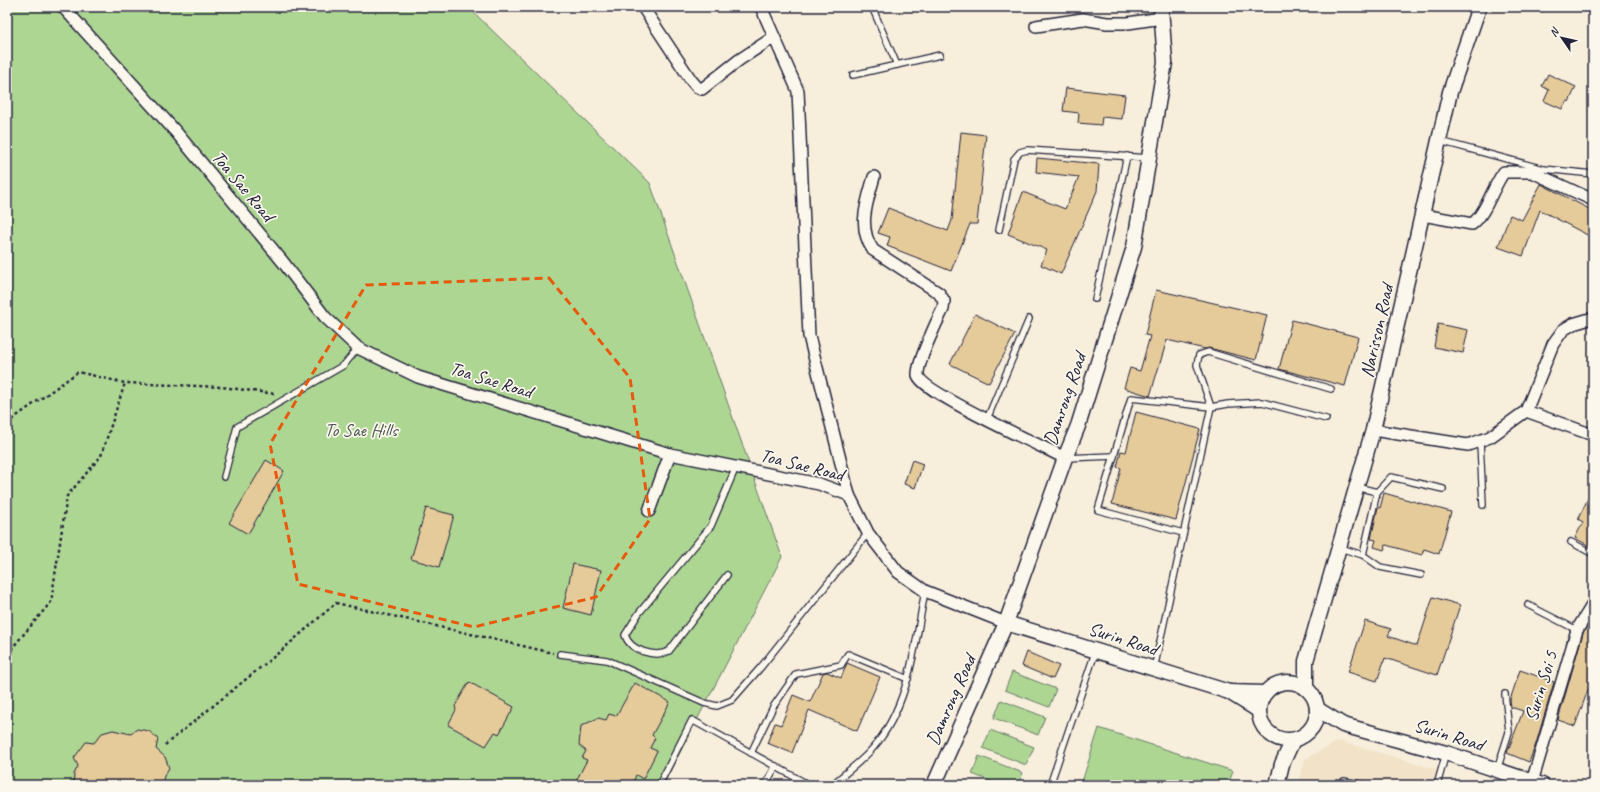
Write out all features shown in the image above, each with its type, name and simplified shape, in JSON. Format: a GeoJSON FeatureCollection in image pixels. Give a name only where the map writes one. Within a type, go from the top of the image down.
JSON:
{"type":"FeatureCollection","features":[{"type":"Feature","properties":{"kind":"street","name":"Toa Sae Road"},"geometry":{"type":"LineString","coordinates":[[63,7],[176,132],[283,262],[325,317],[358,348],[418,377],[670,454],[819,484],[849,495],[868,533],[898,572],[925,591],[1006,623]]}},
{"type":"Feature","properties":{"kind":"street"},"geometry":{"type":"LineString","coordinates":[[761,7],[798,91],[809,336],[849,495]]}},
{"type":"Feature","properties":{"kind":"street","name":"Narisson Road"},"geometry":{"type":"LineString","coordinates":[[1306,688],[1306,661],[1373,430],[1450,92],[1479,7]]}},
{"type":"Feature","properties":{"kind":"street"},"geometry":{"type":"LineString","coordinates":[[644,9],[691,80],[697,87],[702,89],[774,36]]}},
{"type":"Feature","properties":{"kind":"street"},"geometry":{"type":"LineString","coordinates":[[1036,26],[1083,19],[1107,23],[1128,23],[1161,13]]}},
{"type":"Feature","properties":{"kind":"street","name":"Damrong Road"},"geometry":{"type":"LineString","coordinates":[[934,785],[1006,623],[1065,458],[1078,426],[1134,247],[1165,62],[1161,13]]}},
{"type":"Feature","properties":{"kind":"street"},"geometry":{"type":"LineString","coordinates":[[1423,215],[1472,224],[1478,220],[1496,182],[1504,172],[1532,172],[1593,200]]}},
{"type":"Feature","properties":{"kind":"street"},"geometry":{"type":"LineString","coordinates":[[874,177],[865,212],[864,232],[867,241],[873,250],[939,293],[944,301],[943,310],[920,363],[918,375],[922,382],[954,403],[1065,458]]}},
{"type":"Feature","properties":{"kind":"street"},"geometry":{"type":"LineString","coordinates":[[1373,430],[1468,445],[1490,438],[1526,411],[1553,344],[1563,330],[1573,324],[1593,318]]}},
{"type":"Feature","properties":{"kind":"street"},"geometry":{"type":"LineString","coordinates":[[1526,411],[1593,435]]}},
{"type":"Feature","properties":{"kind":"street"},"geometry":{"type":"LineString","coordinates":[[649,511],[670,454]]}},
{"type":"Feature","properties":{"kind":"street","name":"Surin Soi 5"},"geometry":{"type":"LineString","coordinates":[[1537,783],[1577,630],[1593,604]]}},
{"type":"Feature","properties":{"kind":"street","name":"Surin Road"},"geometry":{"type":"LineString","coordinates":[[1006,623],[1229,692],[1258,710]]}},
{"type":"Feature","properties":{"kind":"street","name":"Narisson Road"},"geometry":{"type":"LineString","coordinates":[[1289,682],[1306,661]]}},
{"type":"Feature","properties":{"kind":"street"},"geometry":{"type":"LineString","coordinates":[[1276,739],[1293,740],[1301,737],[1313,726],[1317,709],[1316,701],[1306,688],[1298,683],[1280,683],[1271,687],[1264,693],[1258,710],[1263,728],[1276,739],[1282,764]]}},
{"type":"Feature","properties":{"kind":"street","name":"Surin Road"},"geometry":{"type":"LineString","coordinates":[[1229,692],[1264,693]]}},
{"type":"Feature","properties":{"kind":"street","name":"Surin Road"},"geometry":{"type":"LineString","coordinates":[[1317,709],[1343,725],[1446,753],[1537,783]]}},
{"type":"Feature","properties":{"kind":"street","name":"Surin Road"},"geometry":{"type":"LineString","coordinates":[[1313,726],[1343,725]]}},
{"type":"Feature","properties":{"kind":"street"},"geometry":{"type":"LineString","coordinates":[[1277,785],[1282,764],[1293,740]]}},
{"type":"Feature","properties":{"kind":"lane"},"geometry":{"type":"LineString","coordinates":[[872,7],[897,65]]}},
{"type":"Feature","properties":{"kind":"lane"},"geometry":{"type":"LineString","coordinates":[[853,75],[940,55]]}},
{"type":"Feature","properties":{"kind":"lane"},"geometry":{"type":"LineString","coordinates":[[1440,141],[1544,169],[1593,174]]}},
{"type":"Feature","properties":{"kind":"lane"},"geometry":{"type":"LineString","coordinates":[[999,230],[1014,159],[1020,152],[1027,150],[1149,158]]}},
{"type":"Feature","properties":{"kind":"lane"},"geometry":{"type":"LineString","coordinates":[[1095,300],[1127,156]]}},
{"type":"Feature","properties":{"kind":"lane"},"geometry":{"type":"LineString","coordinates":[[987,419],[1029,319]]}},
{"type":"Feature","properties":{"kind":"lane"},"geometry":{"type":"LineString","coordinates":[[224,477],[237,427],[344,364],[358,348]]}},
{"type":"Feature","properties":{"kind":"lane"},"geometry":{"type":"LineString","coordinates":[[1154,669],[1211,407],[1197,365],[1199,355],[1208,352],[1330,389]]}},
{"type":"Feature","properties":{"kind":"lane"},"geometry":{"type":"LineString","coordinates":[[1183,533],[1098,510],[1131,398],[1211,407],[1228,404],[1262,402],[1326,419]]}},
{"type":"Feature","properties":{"kind":"lane"},"geometry":{"type":"LineString","coordinates":[[1480,442],[1483,505]]}},
{"type":"Feature","properties":{"kind":"lane"},"geometry":{"type":"LineString","coordinates":[[1065,458],[1114,456]]}},
{"type":"Feature","properties":{"kind":"lane"},"geometry":{"type":"LineString","coordinates":[[727,575],[669,651],[661,655],[638,650],[628,643],[625,635],[639,613],[711,526],[736,467]]}},
{"type":"Feature","properties":{"kind":"lane"},"geometry":{"type":"LineString","coordinates":[[1363,555],[1377,492],[1390,477],[1443,489]]}},
{"type":"Feature","properties":{"kind":"lane"},"geometry":{"type":"LineString","coordinates":[[1357,487],[1377,492]]}},
{"type":"Feature","properties":{"kind":"lane"},"geometry":{"type":"LineString","coordinates":[[560,654],[607,660],[704,703],[717,706],[732,700],[868,533]]}},
{"type":"Feature","properties":{"kind":"lane"},"geometry":{"type":"LineString","coordinates":[[1571,542],[1593,554]]}},
{"type":"Feature","properties":{"kind":"lane"},"geometry":{"type":"LineString","coordinates":[[1339,548],[1363,555],[1380,567],[1421,575]]}},
{"type":"Feature","properties":{"kind":"lane"},"geometry":{"type":"LineString","coordinates":[[832,785],[873,748],[894,715],[908,679],[925,591]]}},
{"type":"Feature","properties":{"kind":"lane"},"geometry":{"type":"LineString","coordinates":[[1528,605],[1577,630]]}},
{"type":"Feature","properties":{"kind":"lane"},"geometry":{"type":"LineString","coordinates":[[1050,785],[1096,650]]}},
{"type":"Feature","properties":{"kind":"lane"},"geometry":{"type":"LineString","coordinates":[[751,753],[773,707],[796,674],[841,665],[848,654],[908,679]]}},
{"type":"Feature","properties":{"kind":"lane"},"geometry":{"type":"LineString","coordinates":[[1497,770],[1509,732],[1505,694]]}},
{"type":"Feature","properties":{"kind":"lane"},"geometry":{"type":"LineString","coordinates":[[659,785],[692,720],[809,785]]}},
{"type":"Feature","properties":{"kind":"lane"},"geometry":{"type":"LineString","coordinates":[[1437,785],[1446,753]]}},
{"type":"Feature","properties":{"kind":"lane"},"geometry":{"type":"LineString","coordinates":[[765,785],[776,766]]}},
{"type":"Feature","properties":{"kind":"lane"},"geometry":{"type":"LineString","coordinates":[[1343,785],[1344,781],[1365,785]]}},
{"type":"Feature","properties":{"kind":"path"},"geometry":{"type":"LineString","coordinates":[[7,423],[78,372],[125,383],[222,387],[290,395]]}},
{"type":"Feature","properties":{"kind":"path"},"geometry":{"type":"LineString","coordinates":[[7,654],[51,602],[67,496],[101,456],[125,383]]}},
{"type":"Feature","properties":{"kind":"path"},"geometry":{"type":"LineString","coordinates":[[165,745],[282,650],[336,603],[560,654]]}},
{"type":"Feature","properties":{"kind":"highlighted area"},"geometry":{"type":"Polygon","coordinates":[[[549,278],[630,378],[650,519],[596,597],[474,627],[298,584],[270,444],[366,285],[549,278]]]}},
{"type":"Feature","properties":{"kind":"shaded area"},"geometry":{"type":"Polygon","coordinates":[[[1339,741],[1443,771],[1441,785],[1298,785],[1305,759],[1339,741]]]}},
{"type":"Feature","properties":{"kind":"green space","name":"To Sae Hills"},"geometry":{"type":"Polygon","coordinates":[[[7,7],[468,7],[650,183],[782,557],[663,785],[7,785],[7,7]]]}},
{"type":"Feature","properties":{"kind":"green space"},"geometry":{"type":"Polygon","coordinates":[[[1012,672],[1056,689],[1049,707],[1005,690],[1012,672]]]}},
{"type":"Feature","properties":{"kind":"green space"},"geometry":{"type":"Polygon","coordinates":[[[1001,700],[1045,717],[1038,735],[994,718],[1001,700]]]}},
{"type":"Feature","properties":{"kind":"green space"},"geometry":{"type":"Polygon","coordinates":[[[1099,728],[1233,771],[1228,785],[1081,785],[1099,728]]]}},
{"type":"Feature","properties":{"kind":"green space"},"geometry":{"type":"Polygon","coordinates":[[[990,730],[1034,747],[1026,765],[983,748],[990,730]]]}},
{"type":"Feature","properties":{"kind":"green space"},"geometry":{"type":"Polygon","coordinates":[[[979,756],[1023,773],[1018,785],[1001,785],[972,774],[979,756]]]}},
{"type":"Feature","properties":{"kind":"building"},"geometry":{"type":"Polygon","coordinates":[[[1548,74],[1576,87],[1569,102],[1567,101],[1562,109],[1544,101],[1549,90],[1542,86],[1548,74]]]}},
{"type":"Feature","properties":{"kind":"building"},"geometry":{"type":"Polygon","coordinates":[[[1066,88],[1125,95],[1122,119],[1102,117],[1101,125],[1078,123],[1079,113],[1063,111],[1066,88]]]}},
{"type":"Feature","properties":{"kind":"building"},"geometry":{"type":"Polygon","coordinates":[[[961,132],[986,135],[977,224],[970,224],[951,271],[887,246],[890,237],[878,233],[888,208],[948,231],[952,220],[961,132]]]}},
{"type":"Feature","properties":{"kind":"building"},"geometry":{"type":"Polygon","coordinates":[[[1037,158],[1099,164],[1097,191],[1061,274],[1041,265],[1047,250],[1008,234],[1023,192],[1065,209],[1079,177],[1036,172],[1037,158]]]}},
{"type":"Feature","properties":{"kind":"building"},"geometry":{"type":"Polygon","coordinates":[[[1541,184],[1593,211],[1593,238],[1540,210],[1523,256],[1498,247],[1510,215],[1522,220],[1541,184]]]}},
{"type":"Feature","properties":{"kind":"building"},"geometry":{"type":"Polygon","coordinates":[[[1156,290],[1267,315],[1256,360],[1209,348],[1205,349],[1167,340],[1150,396],[1124,388],[1130,368],[1140,371],[1150,336],[1145,335],[1156,290]]]}},
{"type":"Feature","properties":{"kind":"building"},"geometry":{"type":"Polygon","coordinates":[[[975,314],[1015,334],[989,383],[950,364],[975,314]]]}},
{"type":"Feature","properties":{"kind":"building"},"geometry":{"type":"Polygon","coordinates":[[[1292,320],[1358,337],[1345,386],[1279,369],[1292,320]]]}},
{"type":"Feature","properties":{"kind":"building"},"geometry":{"type":"Polygon","coordinates":[[[1438,324],[1468,330],[1463,353],[1434,347],[1438,324]]]}},
{"type":"Feature","properties":{"kind":"building"},"geometry":{"type":"Polygon","coordinates":[[[1136,412],[1200,429],[1176,520],[1112,504],[1121,468],[1117,467],[1121,451],[1126,452],[1136,412]]]}},
{"type":"Feature","properties":{"kind":"building"},"geometry":{"type":"Polygon","coordinates":[[[266,460],[284,471],[248,534],[229,523],[266,460]]]}},
{"type":"Feature","properties":{"kind":"building"},"geometry":{"type":"Polygon","coordinates":[[[912,460],[923,464],[915,488],[904,484],[912,460]]]}},
{"type":"Feature","properties":{"kind":"building"},"geometry":{"type":"Polygon","coordinates":[[[1593,488],[1593,548],[1575,538],[1583,522],[1578,519],[1593,488]]]}},
{"type":"Feature","properties":{"kind":"building"},"geometry":{"type":"Polygon","coordinates":[[[1384,493],[1451,512],[1439,554],[1424,549],[1422,555],[1386,545],[1384,550],[1374,547],[1376,540],[1371,539],[1378,507],[1380,508],[1384,493]]]}},
{"type":"Feature","properties":{"kind":"building"},"geometry":{"type":"Polygon","coordinates":[[[426,508],[454,515],[439,567],[411,559],[426,508]]]}},
{"type":"Feature","properties":{"kind":"building"},"geometry":{"type":"Polygon","coordinates":[[[573,564],[601,570],[591,615],[563,608],[573,564]]]}},
{"type":"Feature","properties":{"kind":"building"},"geometry":{"type":"Polygon","coordinates":[[[1433,597],[1460,605],[1437,675],[1385,658],[1377,681],[1348,672],[1365,621],[1391,629],[1388,636],[1417,646],[1433,597]]]}},
{"type":"Feature","properties":{"kind":"building"},"geometry":{"type":"Polygon","coordinates":[[[1593,617],[1593,676],[1575,726],[1558,720],[1583,633],[1593,617]]]}},
{"type":"Feature","properties":{"kind":"building"},"geometry":{"type":"Polygon","coordinates":[[[1027,652],[1059,666],[1053,679],[1022,666],[1027,652]]]}},
{"type":"Feature","properties":{"kind":"building"},"geometry":{"type":"Polygon","coordinates":[[[847,663],[880,677],[857,731],[809,710],[792,753],[767,743],[775,723],[781,725],[793,695],[810,702],[823,673],[827,672],[841,678],[847,663]]]}},
{"type":"Feature","properties":{"kind":"building"},"geometry":{"type":"Polygon","coordinates":[[[1520,670],[1554,682],[1536,744],[1529,762],[1507,753],[1523,711],[1511,707],[1510,700],[1520,670]]]}},
{"type":"Feature","properties":{"kind":"building"},"geometry":{"type":"Polygon","coordinates":[[[469,682],[514,707],[499,734],[495,732],[486,746],[448,725],[456,710],[455,706],[469,682]]]}},
{"type":"Feature","properties":{"kind":"building"},"geometry":{"type":"Polygon","coordinates":[[[635,683],[670,702],[652,735],[655,738],[650,748],[657,751],[643,779],[636,775],[633,783],[625,781],[622,785],[574,785],[587,760],[582,758],[586,751],[579,745],[581,726],[598,718],[606,720],[609,714],[616,716],[635,683]]]}},
{"type":"Feature","properties":{"kind":"building"},"geometry":{"type":"Polygon","coordinates":[[[137,729],[149,731],[158,739],[156,749],[165,757],[169,768],[164,776],[162,785],[73,785],[74,774],[78,766],[74,758],[86,742],[94,743],[102,733],[113,730],[131,734],[137,729]]]}}]}
